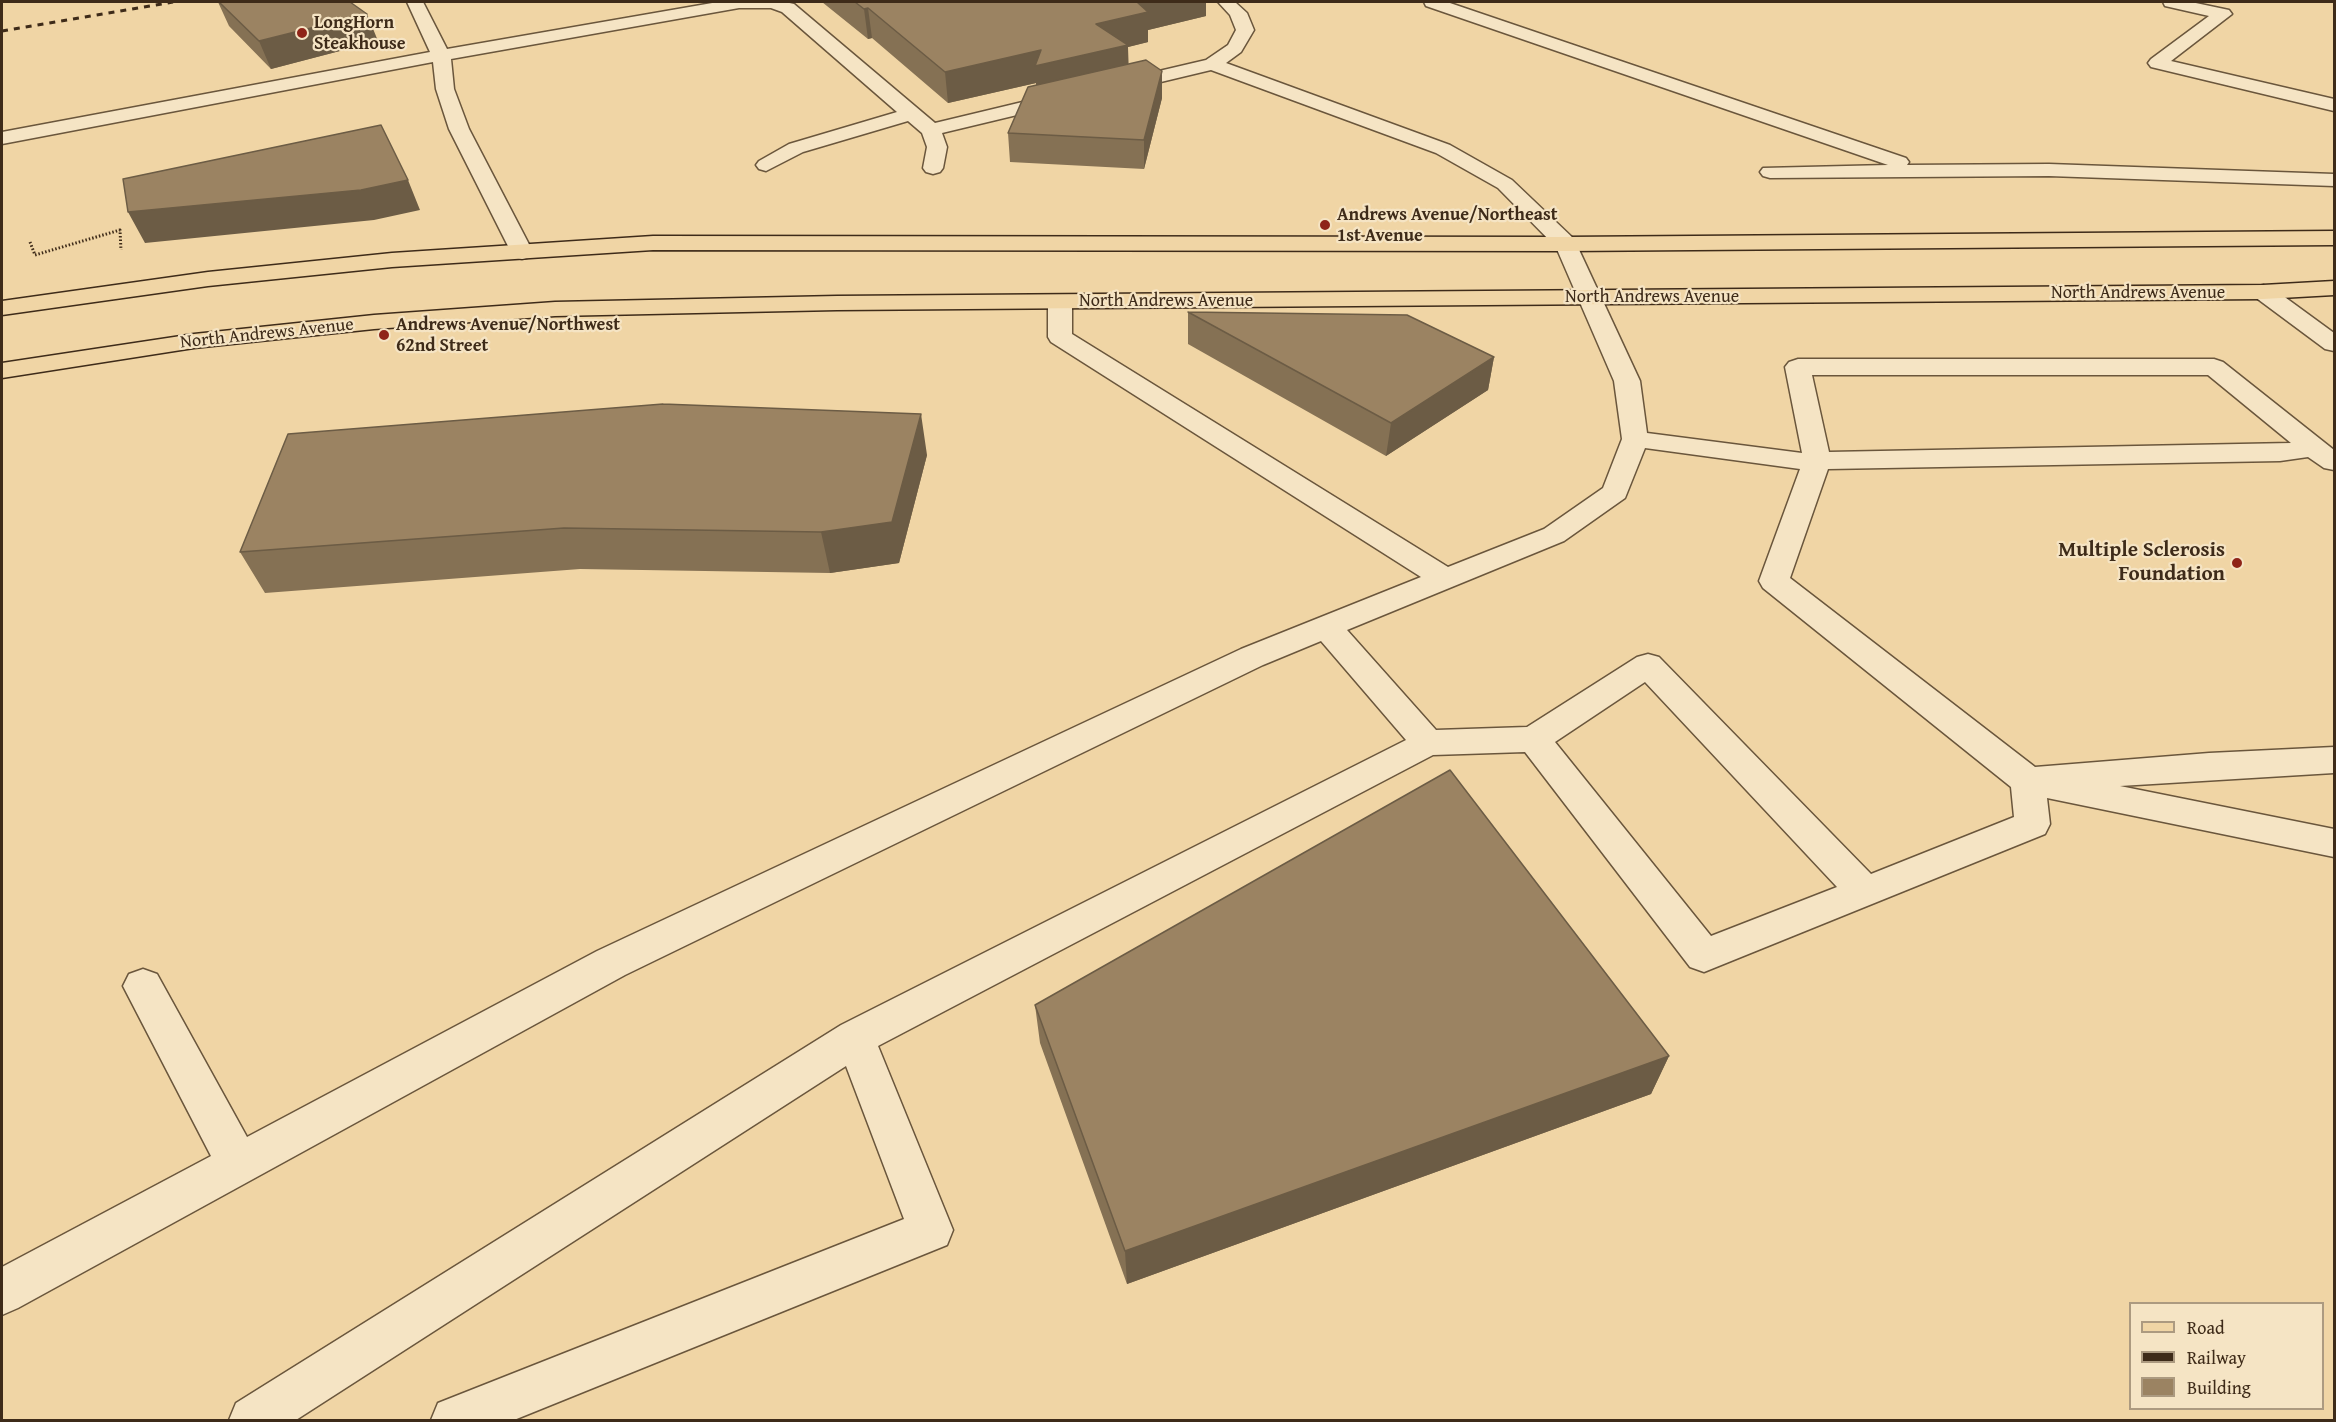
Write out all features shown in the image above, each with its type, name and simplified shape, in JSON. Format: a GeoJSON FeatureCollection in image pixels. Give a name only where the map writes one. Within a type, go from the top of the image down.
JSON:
{"type":"FeatureCollection","features":[{"type":"Feature","properties":{"kind":"main road"},"geometry":{"type":"LineString","coordinates":[[2,308],[208,279],[392,260],[653,243],[1566,244],[2334,238]]}},
{"type":"Feature","properties":{"kind":"main road","name":"North Andrews Avenue"},"geometry":{"type":"LineString","coordinates":[[2,371],[194,341],[374,322],[555,309],[837,303],[2330,291]]}},
{"type":"Feature","properties":{"kind":"lane"},"geometry":{"type":"LineString","coordinates":[[415,2],[442,57],[446,89],[459,129],[522,252]]}},
{"type":"Feature","properties":{"kind":"lane"},"geometry":{"type":"LineString","coordinates":[[1103,89],[1212,64],[1236,48],[1245,30],[1238,13],[1226,2]]}},
{"type":"Feature","properties":{"kind":"lane"},"geometry":{"type":"LineString","coordinates":[[1432,2],[1923,170]]}},
{"type":"Feature","properties":{"kind":"lane"},"geometry":{"type":"LineString","coordinates":[[2171,2],[2223,14]]}},
{"type":"Feature","properties":{"kind":"lane"},"geometry":{"type":"LineString","coordinates":[[2238,2],[2157,63],[2334,105]]}},
{"type":"Feature","properties":{"kind":"lane"},"geometry":{"type":"LineString","coordinates":[[2,138],[305,79],[442,57],[739,3],[772,3],[794,13],[931,130],[937,147],[933,168]]}},
{"type":"Feature","properties":{"kind":"lane"},"geometry":{"type":"LineString","coordinates":[[2,1292],[610,963],[1252,657],[1448,580],[1554,535],[1615,492],[1635,439],[1627,381],[1566,244],[1505,184],[1443,149],[1212,64]]}},
{"type":"Feature","properties":{"kind":"lane"},"geometry":{"type":"LineString","coordinates":[[931,130],[1081,94]]}},
{"type":"Feature","properties":{"kind":"lane"},"geometry":{"type":"LineString","coordinates":[[766,165],[796,148],[910,114]]}},
{"type":"Feature","properties":{"kind":"lane"},"geometry":{"type":"LineString","coordinates":[[1770,172],[2049,170],[2334,180]]}},
{"type":"Feature","properties":{"kind":"lane"},"geometry":{"type":"LineString","coordinates":[[2263,292],[2334,344]]}},
{"type":"Feature","properties":{"kind":"lane"},"geometry":{"type":"LineString","coordinates":[[1060,302],[1060,337],[1448,580]]}},
{"type":"Feature","properties":{"kind":"lane"},"geometry":{"type":"LineString","coordinates":[[2324,455],[2214,367],[1798,367],[1817,460],[1774,581],[2028,781],[2334,843]]}},
{"type":"Feature","properties":{"kind":"lane"},"geometry":{"type":"LineString","coordinates":[[1635,439],[1790,461],[2280,453],[2324,455]]}},
{"type":"Feature","properties":{"kind":"lane"},"geometry":{"type":"LineString","coordinates":[[1327,628],[1428,743]]}},
{"type":"Feature","properties":{"kind":"lane"},"geometry":{"type":"LineString","coordinates":[[253,1420],[855,1038],[1428,743],[1534,739],[1648,665],[1865,892]]}},
{"type":"Feature","properties":{"kind":"lane"},"geometry":{"type":"LineString","coordinates":[[1534,739],[1704,956],[2032,824],[2028,781]]}},
{"type":"Feature","properties":{"kind":"lane"},"geometry":{"type":"LineString","coordinates":[[2028,781],[2209,765],[2334,760]]}},
{"type":"Feature","properties":{"kind":"lane"},"geometry":{"type":"LineString","coordinates":[[144,986],[238,1164]]}},
{"type":"Feature","properties":{"kind":"lane"},"geometry":{"type":"LineString","coordinates":[[455,1420],[931,1230],[855,1038]]}},
{"type":"Feature","properties":{"kind":"path"},"geometry":{"type":"LineString","coordinates":[[30,242],[35,255],[120,230],[121,252]]}},
{"type":"Feature","properties":{"kind":"building"},"geometry":{"type":"Polygon","coordinates":[[[219,2],[350,2],[367,14],[259,41],[219,2]]]}},
{"type":"Feature","properties":{"kind":"building"},"geometry":{"type":"Polygon","coordinates":[[[855,2],[1143,2],[1138,3],[1148,12],[1096,24],[1128,45],[1035,66],[1041,50],[945,72],[868,8],[864,9],[855,2]]]}},
{"type":"Feature","properties":{"kind":"building"},"geometry":{"type":"Polygon","coordinates":[[[1146,60],[1162,71],[1144,140],[1008,133],[1028,87],[1146,60]]]}},
{"type":"Feature","properties":{"kind":"building"},"geometry":{"type":"Polygon","coordinates":[[[381,125],[408,180],[361,190],[128,212],[123,179],[381,125]]]}},
{"type":"Feature","properties":{"kind":"building"},"geometry":{"type":"Polygon","coordinates":[[[1188,312],[1407,315],[1494,357],[1391,423],[1188,312]]]}},
{"type":"Feature","properties":{"kind":"building"},"geometry":{"type":"Polygon","coordinates":[[[663,404],[921,414],[892,522],[821,532],[564,528],[240,552],[288,434],[663,404]]]}},
{"type":"Feature","properties":{"kind":"building"},"geometry":{"type":"Polygon","coordinates":[[[1450,770],[1669,1056],[1125,1251],[1035,1005],[1450,770]]]}},
{"type":"Feature","properties":{"kind":"railway"},"geometry":{"type":"LineString","coordinates":[[2,31],[173,2]]}},
{"type":"Feature","properties":{"kind":"place","name":"LongHorn Steakhouse"},"geometry":{"type":"Point","coordinates":[302,33]}},
{"type":"Feature","properties":{"kind":"place","name":"Andrews Avenue/Northeast 1st Avenue"},"geometry":{"type":"Point","coordinates":[1325,225]}},
{"type":"Feature","properties":{"kind":"place","name":"Andrews Avenue/Northwest 62nd Street"},"geometry":{"type":"Point","coordinates":[384,335]}},
{"type":"Feature","properties":{"kind":"place","name":"Multiple Sclerosis Foundation"},"geometry":{"type":"Point","coordinates":[2237,563]}}]}
